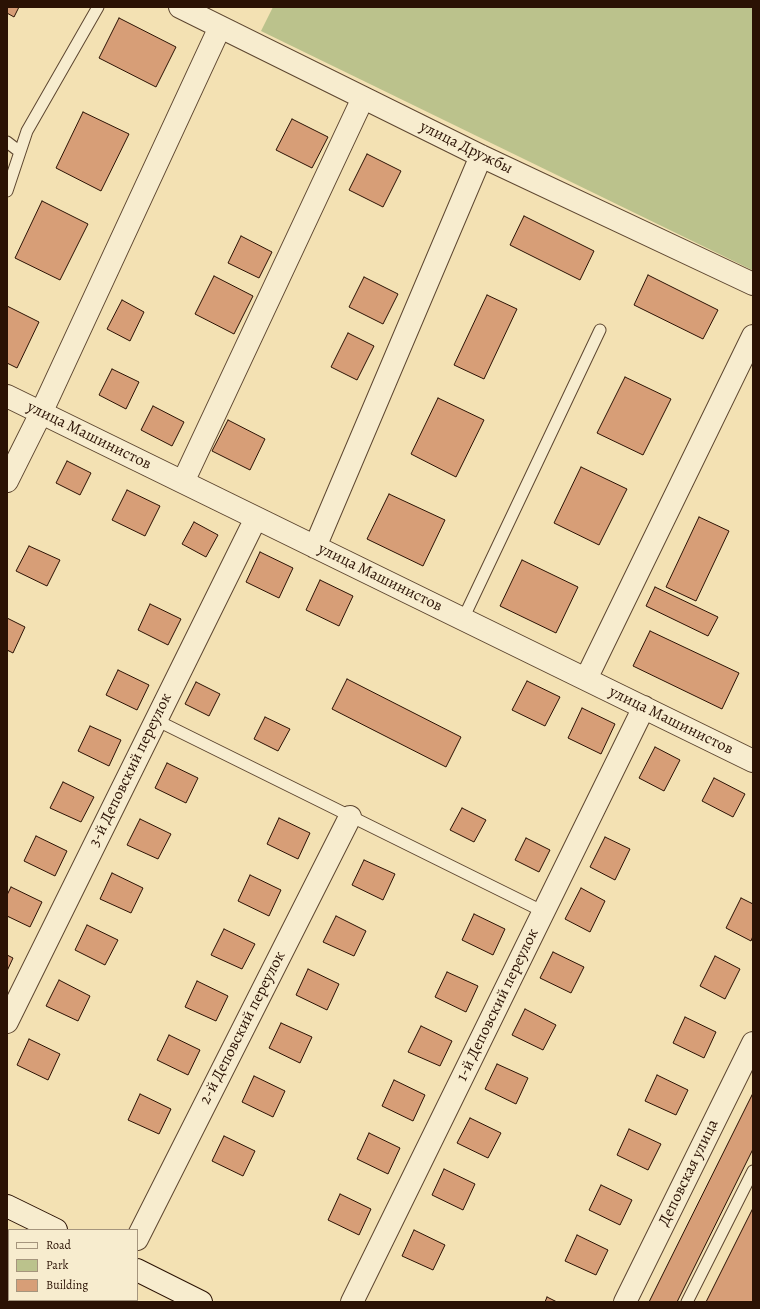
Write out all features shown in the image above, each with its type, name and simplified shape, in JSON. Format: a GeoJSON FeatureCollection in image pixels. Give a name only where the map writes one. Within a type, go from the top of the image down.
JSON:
{"type":"FeatureCollection","features":[{"type":"Feature","properties":{"kind":"street","name":"улица Дружбы"},"geometry":{"type":"LineString","coordinates":[[180,7],[481,156],[753,284]]}},
{"type":"Feature","properties":{"kind":"street"},"geometry":{"type":"LineString","coordinates":[[7,481],[41,413],[220,27]]}},
{"type":"Feature","properties":{"kind":"street"},"geometry":{"type":"LineString","coordinates":[[183,482],[363,98]]}},
{"type":"Feature","properties":{"kind":"street"},"geometry":{"type":"LineString","coordinates":[[315,546],[481,156]]}},
{"type":"Feature","properties":{"kind":"street"},"geometry":{"type":"LineString","coordinates":[[586,679],[753,336]]}},
{"type":"Feature","properties":{"kind":"street","name":"улица Машинистов"},"geometry":{"type":"LineString","coordinates":[[7,396],[753,761]]}},
{"type":"Feature","properties":{"kind":"street","name":"3-й Деповский переулок"},"geometry":{"type":"LineString","coordinates":[[7,1022],[256,518]]}},
{"type":"Feature","properties":{"kind":"street","name":"1-й Деповский переулок"},"geometry":{"type":"LineString","coordinates":[[352,1302],[644,707]]}},
{"type":"Feature","properties":{"kind":"street","name":"2-й Деповский переулок"},"geometry":{"type":"LineString","coordinates":[[138,1237],[350,817]]}},
{"type":"Feature","properties":{"kind":"street","name":"Деповская улица"},"geometry":{"type":"LineString","coordinates":[[625,1302],[753,1043]]}},
{"type":"Feature","properties":{"kind":"street"},"geometry":{"type":"LineString","coordinates":[[7,1206],[54,1229]]}},
{"type":"Feature","properties":{"kind":"street"},"geometry":{"type":"LineString","coordinates":[[138,1270],[201,1302]]}},
{"type":"Feature","properties":{"kind":"lane"},"geometry":{"type":"LineString","coordinates":[[7,191],[27,131],[98,7]]}},
{"type":"Feature","properties":{"kind":"lane"},"geometry":{"type":"LineString","coordinates":[[7,142],[20,152]]}},
{"type":"Feature","properties":{"kind":"lane"},"geometry":{"type":"LineString","coordinates":[[463,619],[600,330]]}},
{"type":"Feature","properties":{"kind":"lane"},"geometry":{"type":"LineString","coordinates":[[156,720],[544,912]]}},
{"type":"Feature","properties":{"kind":"lane"},"geometry":{"type":"LineString","coordinates":[[687,1302],[753,1172]]}},
{"type":"Feature","properties":{"kind":"green space"},"geometry":{"type":"Polygon","coordinates":[[[273,7],[753,7],[752,270],[261,31],[273,7]]]}},
{"type":"Feature","properties":{"kind":"building"},"geometry":{"type":"Polygon","coordinates":[[[7,7],[19,7],[14,17],[7,13],[7,7]]]}},
{"type":"Feature","properties":{"kind":"building"},"geometry":{"type":"Polygon","coordinates":[[[119,18],[176,47],[156,87],[99,58],[119,18]]]}},
{"type":"Feature","properties":{"kind":"building"},"geometry":{"type":"Polygon","coordinates":[[[83,112],[129,134],[101,191],[56,168],[83,112]]]}},
{"type":"Feature","properties":{"kind":"building"},"geometry":{"type":"Polygon","coordinates":[[[292,119],[328,137],[312,168],[276,150],[292,119]]]}},
{"type":"Feature","properties":{"kind":"building"},"geometry":{"type":"Polygon","coordinates":[[[367,154],[401,171],[383,207],[349,190],[367,154]]]}},
{"type":"Feature","properties":{"kind":"building"},"geometry":{"type":"Polygon","coordinates":[[[42,201],[88,224],[60,280],[15,258],[42,201]]]}},
{"type":"Feature","properties":{"kind":"building"},"geometry":{"type":"Polygon","coordinates":[[[524,216],[594,251],[580,280],[510,245],[524,216]]]}},
{"type":"Feature","properties":{"kind":"building"},"geometry":{"type":"Polygon","coordinates":[[[241,236],[272,252],[259,278],[228,263],[241,236]]]}},
{"type":"Feature","properties":{"kind":"building"},"geometry":{"type":"Polygon","coordinates":[[[648,275],[718,310],[703,339],[634,305],[648,275]]]}},
{"type":"Feature","properties":{"kind":"building"},"geometry":{"type":"Polygon","coordinates":[[[214,276],[253,296],[234,334],[195,314],[214,276]]]}},
{"type":"Feature","properties":{"kind":"building"},"geometry":{"type":"Polygon","coordinates":[[[364,277],[398,294],[383,324],[349,307],[364,277]]]}},
{"type":"Feature","properties":{"kind":"building"},"geometry":{"type":"Polygon","coordinates":[[[487,295],[517,309],[484,379],[454,365],[487,295]]]}},
{"type":"Feature","properties":{"kind":"building"},"geometry":{"type":"Polygon","coordinates":[[[122,300],[144,312],[130,341],[107,329],[122,300]]]}},
{"type":"Feature","properties":{"kind":"building"},"geometry":{"type":"Polygon","coordinates":[[[7,306],[39,322],[17,368],[7,363],[7,306]]]}},
{"type":"Feature","properties":{"kind":"building"},"geometry":{"type":"Polygon","coordinates":[[[348,333],[374,346],[357,380],[331,367],[348,333]]]}},
{"type":"Feature","properties":{"kind":"building"},"geometry":{"type":"Polygon","coordinates":[[[112,369],[139,382],[126,409],[99,395],[112,369]]]}},
{"type":"Feature","properties":{"kind":"building"},"geometry":{"type":"Polygon","coordinates":[[[625,377],[671,399],[643,455],[597,433],[625,377]]]}},
{"type":"Feature","properties":{"kind":"building"},"geometry":{"type":"Polygon","coordinates":[[[438,398],[484,420],[456,477],[411,454],[438,398]]]}},
{"type":"Feature","properties":{"kind":"building"},"geometry":{"type":"Polygon","coordinates":[[[153,406],[184,422],[172,446],[141,430],[153,406]]]}},
{"type":"Feature","properties":{"kind":"building"},"geometry":{"type":"Polygon","coordinates":[[[228,420],[265,439],[250,470],[212,451],[228,420]]]}},
{"type":"Feature","properties":{"kind":"building"},"geometry":{"type":"Polygon","coordinates":[[[67,461],[91,473],[80,495],[56,483],[67,461]]]}},
{"type":"Feature","properties":{"kind":"building"},"geometry":{"type":"Polygon","coordinates":[[[581,467],[627,489],[599,545],[554,523],[581,467]]]}},
{"type":"Feature","properties":{"kind":"building"},"geometry":{"type":"Polygon","coordinates":[[[127,490],[160,506],[145,536],[112,520],[127,490]]]}},
{"type":"Feature","properties":{"kind":"building"},"geometry":{"type":"Polygon","coordinates":[[[389,494],[445,520],[423,566],[367,539],[389,494]]]}},
{"type":"Feature","properties":{"kind":"building"},"geometry":{"type":"Polygon","coordinates":[[[699,517],[729,531],[696,601],[666,587],[699,517]]]}},
{"type":"Feature","properties":{"kind":"building"},"geometry":{"type":"Polygon","coordinates":[[[194,522],[218,535],[206,557],[182,544],[194,522]]]}},
{"type":"Feature","properties":{"kind":"building"},"geometry":{"type":"Polygon","coordinates":[[[29,546],[60,560],[47,586],[16,571],[29,546]]]}},
{"type":"Feature","properties":{"kind":"building"},"geometry":{"type":"Polygon","coordinates":[[[260,552],[293,568],[279,598],[246,582],[260,552]]]}},
{"type":"Feature","properties":{"kind":"building"},"geometry":{"type":"Polygon","coordinates":[[[522,560],[578,587],[556,633],[500,606],[522,560]]]}},
{"type":"Feature","properties":{"kind":"building"},"geometry":{"type":"Polygon","coordinates":[[[320,580],[353,596],[339,626],[306,610],[320,580]]]}},
{"type":"Feature","properties":{"kind":"building"},"geometry":{"type":"Polygon","coordinates":[[[655,587],[718,617],[708,636],[646,606],[655,587]]]}},
{"type":"Feature","properties":{"kind":"building"},"geometry":{"type":"Polygon","coordinates":[[[150,604],[181,619],[168,645],[138,630],[150,604]]]}},
{"type":"Feature","properties":{"kind":"building"},"geometry":{"type":"Polygon","coordinates":[[[7,618],[25,627],[13,653],[7,650],[7,618]]]}},
{"type":"Feature","properties":{"kind":"building"},"geometry":{"type":"Polygon","coordinates":[[[650,631],[739,673],[722,709],[633,666],[650,631]]]}},
{"type":"Feature","properties":{"kind":"building"},"geometry":{"type":"Polygon","coordinates":[[[118,670],[149,685],[137,710],[106,695],[118,670]]]}},
{"type":"Feature","properties":{"kind":"building"},"geometry":{"type":"Polygon","coordinates":[[[347,679],[461,737],[446,767],[332,709],[347,679]]]}},
{"type":"Feature","properties":{"kind":"building"},"geometry":{"type":"Polygon","coordinates":[[[527,681],[560,697],[545,726],[512,710],[527,681]]]}},
{"type":"Feature","properties":{"kind":"building"},"geometry":{"type":"Polygon","coordinates":[[[196,682],[220,694],[209,716],[185,704],[196,682]]]}},
{"type":"Feature","properties":{"kind":"building"},"geometry":{"type":"Polygon","coordinates":[[[582,708],[615,724],[601,754],[568,738],[582,708]]]}},
{"type":"Feature","properties":{"kind":"building"},"geometry":{"type":"Polygon","coordinates":[[[265,717],[290,729],[278,751],[254,739],[265,717]]]}},
{"type":"Feature","properties":{"kind":"building"},"geometry":{"type":"Polygon","coordinates":[[[90,726],[121,740],[109,766],[78,751],[90,726]]]}},
{"type":"Feature","properties":{"kind":"building"},"geometry":{"type":"Polygon","coordinates":[[[655,747],[680,760],[664,791],[639,778],[655,747]]]}},
{"type":"Feature","properties":{"kind":"building"},"geometry":{"type":"Polygon","coordinates":[[[167,763],[198,778],[186,803],[155,788],[167,763]]]}},
{"type":"Feature","properties":{"kind":"building"},"geometry":{"type":"Polygon","coordinates":[[[714,778],[745,794],[733,817],[702,801],[714,778]]]}},
{"type":"Feature","properties":{"kind":"building"},"geometry":{"type":"Polygon","coordinates":[[[63,782],[94,797],[81,822],[50,808],[63,782]]]}},
{"type":"Feature","properties":{"kind":"building"},"geometry":{"type":"Polygon","coordinates":[[[462,808],[486,820],[474,842],[450,830],[462,808]]]}},
{"type":"Feature","properties":{"kind":"building"},"geometry":{"type":"Polygon","coordinates":[[[279,818],[310,833],[298,859],[267,844],[279,818]]]}},
{"type":"Feature","properties":{"kind":"building"},"geometry":{"type":"Polygon","coordinates":[[[140,819],[171,834],[158,859],[127,845],[140,819]]]}},
{"type":"Feature","properties":{"kind":"building"},"geometry":{"type":"Polygon","coordinates":[[[36,836],[67,851],[55,876],[24,861],[36,836]]]}},
{"type":"Feature","properties":{"kind":"building"},"geometry":{"type":"Polygon","coordinates":[[[605,837],[630,849],[615,880],[590,867],[605,837]]]}},
{"type":"Feature","properties":{"kind":"building"},"geometry":{"type":"Polygon","coordinates":[[[526,838],[550,850],[539,872],[515,860],[526,838]]]}},
{"type":"Feature","properties":{"kind":"building"},"geometry":{"type":"Polygon","coordinates":[[[364,860],[395,874],[383,900],[352,885],[364,860]]]}},
{"type":"Feature","properties":{"kind":"building"},"geometry":{"type":"Polygon","coordinates":[[[112,873],[143,888],[131,913],[100,899],[112,873]]]}},
{"type":"Feature","properties":{"kind":"building"},"geometry":{"type":"Polygon","coordinates":[[[250,875],[281,890],[269,916],[238,901],[250,875]]]}},
{"type":"Feature","properties":{"kind":"building"},"geometry":{"type":"Polygon","coordinates":[[[11,887],[42,902],[30,927],[7,916],[7,895],[11,887]]]}},
{"type":"Feature","properties":{"kind":"building"},"geometry":{"type":"Polygon","coordinates":[[[581,888],[605,901],[590,932],[565,919],[581,888]]]}},
{"type":"Feature","properties":{"kind":"building"},"geometry":{"type":"Polygon","coordinates":[[[741,898],[753,904],[753,936],[751,941],[726,928],[741,898]]]}},
{"type":"Feature","properties":{"kind":"building"},"geometry":{"type":"Polygon","coordinates":[[[474,914],[505,929],[493,955],[462,940],[474,914]]]}},
{"type":"Feature","properties":{"kind":"building"},"geometry":{"type":"Polygon","coordinates":[[[336,916],[366,931],[354,956],[323,942],[336,916]]]}},
{"type":"Feature","properties":{"kind":"building"},"geometry":{"type":"Polygon","coordinates":[[[87,925],[118,940],[105,965],[75,950],[87,925]]]}},
{"type":"Feature","properties":{"kind":"building"},"geometry":{"type":"Polygon","coordinates":[[[224,929],[255,944],[242,969],[211,955],[224,929]]]}},
{"type":"Feature","properties":{"kind":"building"},"geometry":{"type":"Polygon","coordinates":[[[553,952],[584,967],[571,993],[540,978],[553,952]]]}},
{"type":"Feature","properties":{"kind":"building"},"geometry":{"type":"Polygon","coordinates":[[[7,955],[13,958],[7,971],[7,955]]]}},
{"type":"Feature","properties":{"kind":"building"},"geometry":{"type":"Polygon","coordinates":[[[715,956],[740,969],[725,999],[700,986],[715,956]]]}},
{"type":"Feature","properties":{"kind":"building"},"geometry":{"type":"Polygon","coordinates":[[[308,969],[339,984],[327,1010],[296,995],[308,969]]]}},
{"type":"Feature","properties":{"kind":"building"},"geometry":{"type":"Polygon","coordinates":[[[447,972],[478,986],[466,1012],[435,997],[447,972]]]}},
{"type":"Feature","properties":{"kind":"building"},"geometry":{"type":"Polygon","coordinates":[[[59,980],[90,996],[78,1021],[46,1006],[59,980]]]}},
{"type":"Feature","properties":{"kind":"building"},"geometry":{"type":"Polygon","coordinates":[[[197,981],[228,996],[216,1021],[185,1007],[197,981]]]}},
{"type":"Feature","properties":{"kind":"building"},"geometry":{"type":"Polygon","coordinates":[[[525,1009],[556,1025],[543,1050],[512,1035],[525,1009]]]}},
{"type":"Feature","properties":{"kind":"building"},"geometry":{"type":"Polygon","coordinates":[[[685,1017],[716,1032],[704,1058],[673,1043],[685,1017]]]}},
{"type":"Feature","properties":{"kind":"building"},"geometry":{"type":"Polygon","coordinates":[[[281,1023],[312,1037],[300,1063],[269,1048],[281,1023]]]}},
{"type":"Feature","properties":{"kind":"building"},"geometry":{"type":"Polygon","coordinates":[[[421,1026],[452,1041],[440,1066],[408,1052],[421,1026]]]}},
{"type":"Feature","properties":{"kind":"building"},"geometry":{"type":"Polygon","coordinates":[[[169,1035],[200,1050],[188,1075],[157,1060],[169,1035]]]}},
{"type":"Feature","properties":{"kind":"building"},"geometry":{"type":"Polygon","coordinates":[[[29,1039],[60,1054],[48,1080],[17,1065],[29,1039]]]}},
{"type":"Feature","properties":{"kind":"building"},"geometry":{"type":"Polygon","coordinates":[[[497,1064],[528,1078],[516,1104],[485,1089],[497,1064]]]}},
{"type":"Feature","properties":{"kind":"building"},"geometry":{"type":"Polygon","coordinates":[[[657,1075],[688,1090],[676,1115],[645,1101],[657,1075]]]}},
{"type":"Feature","properties":{"kind":"building"},"geometry":{"type":"Polygon","coordinates":[[[254,1076],[285,1091],[273,1117],[242,1102],[254,1076]]]}},
{"type":"Feature","properties":{"kind":"building"},"geometry":{"type":"Polygon","coordinates":[[[394,1080],[425,1095],[413,1121],[382,1106],[394,1080]]]}},
{"type":"Feature","properties":{"kind":"building"},"geometry":{"type":"Polygon","coordinates":[[[753,1093],[753,1149],[677,1302],[649,1302],[753,1093]]]}},
{"type":"Feature","properties":{"kind":"building"},"geometry":{"type":"Polygon","coordinates":[[[140,1094],[171,1109],[159,1134],[128,1120],[140,1094]]]}},
{"type":"Feature","properties":{"kind":"building"},"geometry":{"type":"Polygon","coordinates":[[[470,1118],[501,1133],[488,1158],[457,1143],[470,1118]]]}},
{"type":"Feature","properties":{"kind":"building"},"geometry":{"type":"Polygon","coordinates":[[[629,1129],[661,1144],[648,1170],[617,1155],[629,1129]]]}},
{"type":"Feature","properties":{"kind":"building"},"geometry":{"type":"Polygon","coordinates":[[[369,1133],[400,1148],[388,1174],[357,1159],[369,1133]]]}},
{"type":"Feature","properties":{"kind":"building"},"geometry":{"type":"Polygon","coordinates":[[[224,1136],[255,1151],[243,1176],[212,1161],[224,1136]]]}},
{"type":"Feature","properties":{"kind":"building"},"geometry":{"type":"Polygon","coordinates":[[[444,1169],[475,1184],[463,1210],[432,1195],[444,1169]]]}},
{"type":"Feature","properties":{"kind":"building"},"geometry":{"type":"Polygon","coordinates":[[[601,1185],[632,1200],[620,1225],[589,1210],[601,1185]]]}},
{"type":"Feature","properties":{"kind":"building"},"geometry":{"type":"Polygon","coordinates":[[[340,1194],[371,1209],[359,1235],[328,1220],[340,1194]]]}},
{"type":"Feature","properties":{"kind":"building"},"geometry":{"type":"Polygon","coordinates":[[[753,1208],[753,1302],[706,1302],[753,1208]]]}},
{"type":"Feature","properties":{"kind":"building"},"geometry":{"type":"Polygon","coordinates":[[[414,1230],[445,1245],[433,1270],[402,1256],[414,1230]]]}},
{"type":"Feature","properties":{"kind":"building"},"geometry":{"type":"Polygon","coordinates":[[[577,1235],[608,1250],[596,1275],[565,1261],[577,1235]]]}},
{"type":"Feature","properties":{"kind":"building"},"geometry":{"type":"Polygon","coordinates":[[[547,1297],[557,1302],[545,1302],[547,1297]]]}}]}
